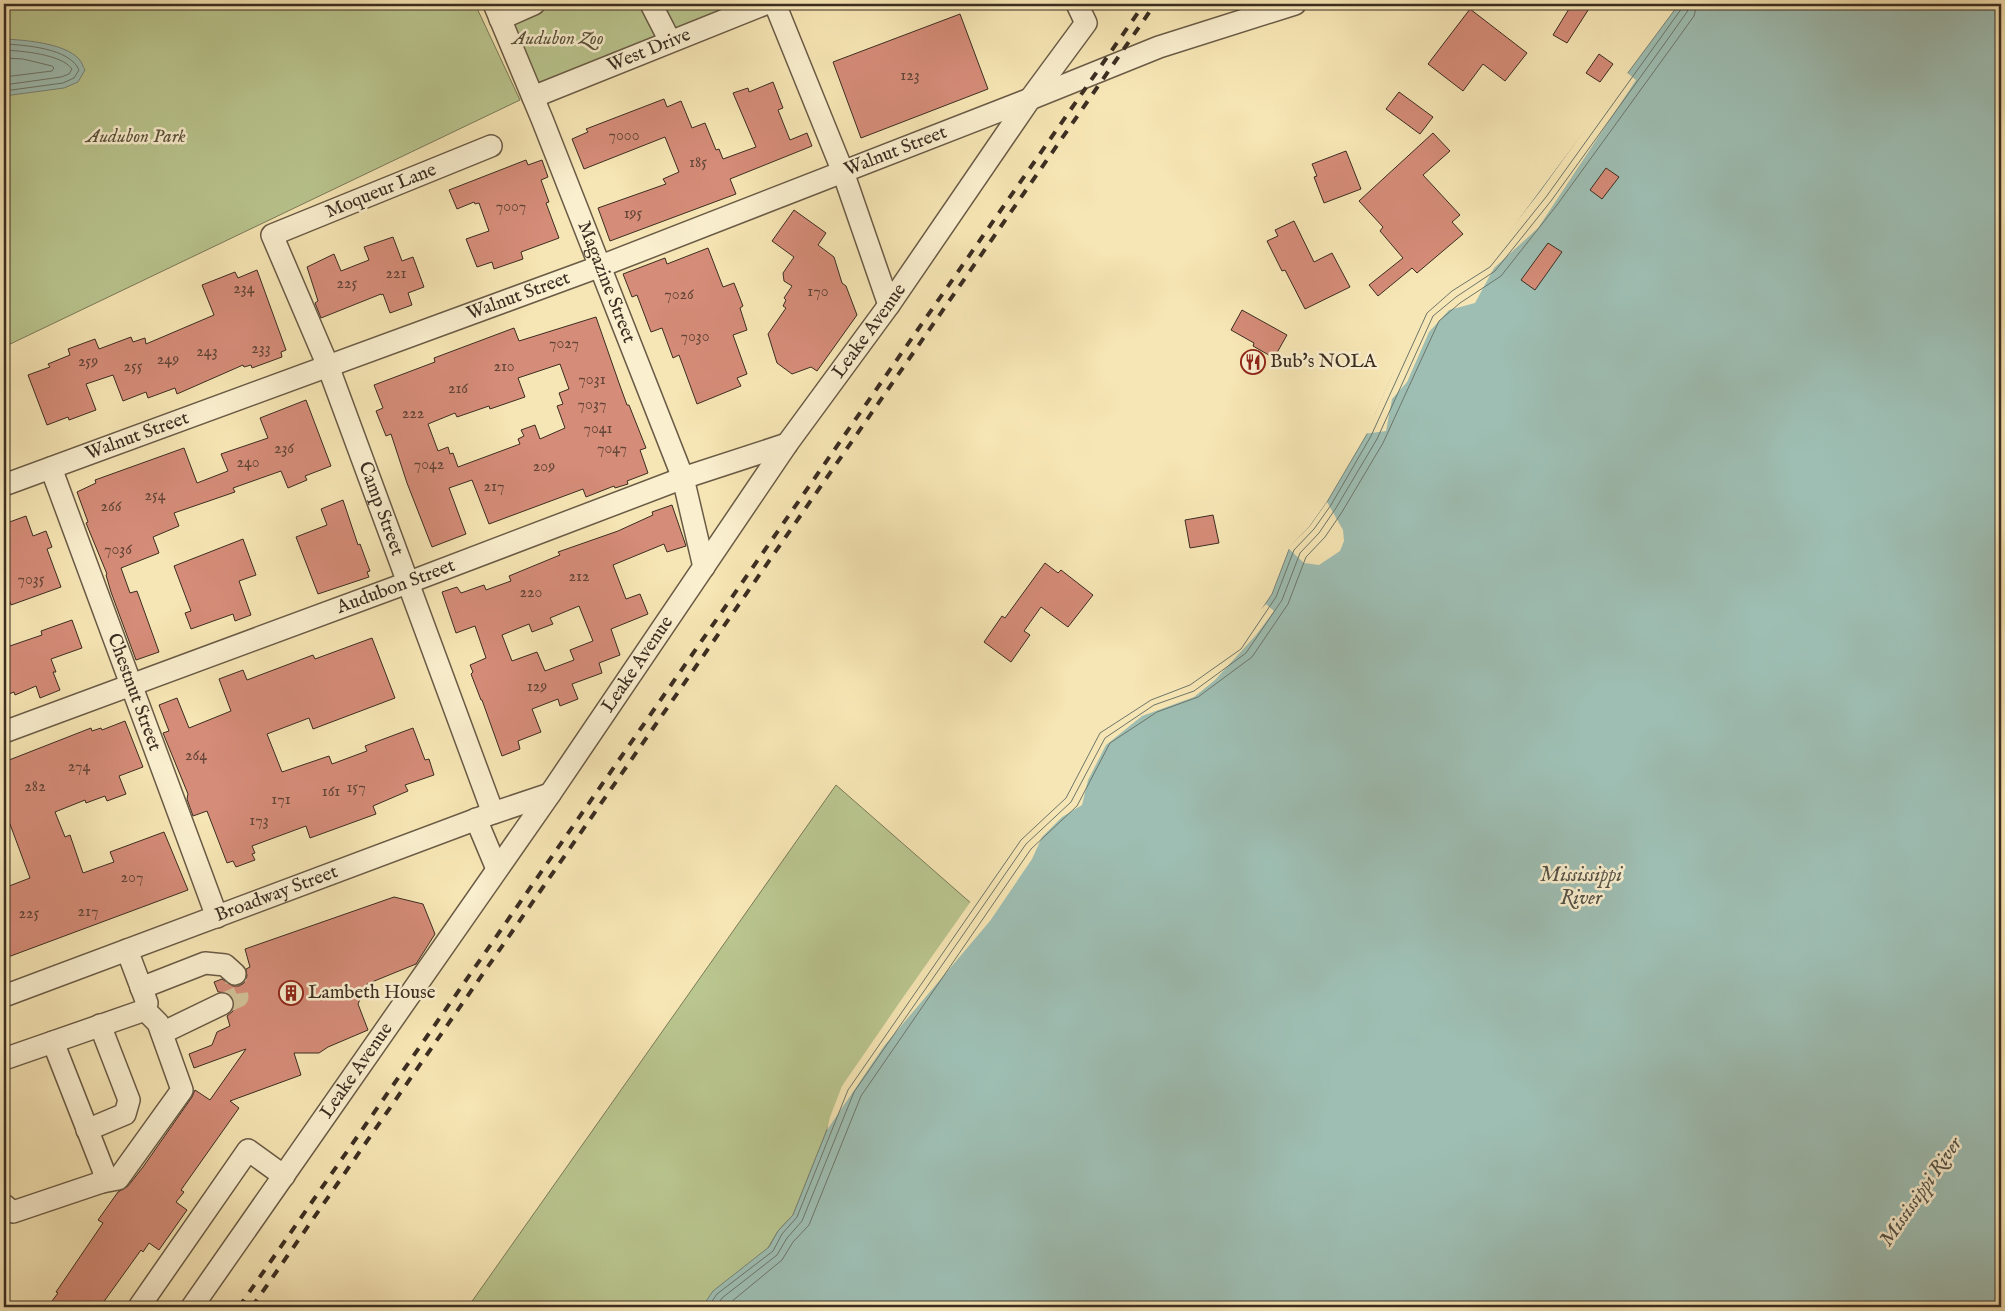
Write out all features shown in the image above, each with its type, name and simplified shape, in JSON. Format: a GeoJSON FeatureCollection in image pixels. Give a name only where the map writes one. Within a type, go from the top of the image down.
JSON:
{"type":"FeatureCollection","features":[{"type":"Feature","properties":{"kind":"street"},"geometry":{"type":"LineString","coordinates":[[497,11],[534,4]]}},
{"type":"Feature","properties":{"kind":"street"},"geometry":{"type":"LineString","coordinates":[[650,4],[670,41]]}},
{"type":"Feature","properties":{"kind":"street","name":"West Drive"},"geometry":{"type":"LineString","coordinates":[[532,97],[765,4]]}},
{"type":"Feature","properties":{"kind":"street"},"geometry":{"type":"LineString","coordinates":[[775,4],[843,172],[889,305]]}},
{"type":"Feature","properties":{"kind":"street","name":"Leake Avenue"},"geometry":{"type":"LineString","coordinates":[[192,1307],[550,794],[788,444],[889,305],[1030,99],[1086,23],[1077,4]]}},
{"type":"Feature","properties":{"kind":"street","name":"Walnut Street"},"geometry":{"type":"LineString","coordinates":[[4,485],[601,266],[1030,99],[1158,47],[1295,4]]}},
{"type":"Feature","properties":{"kind":"street","name":"Magazine Street"},"geometry":{"type":"LineString","coordinates":[[497,11],[601,266],[683,478],[704,567]]}},
{"type":"Feature","properties":{"kind":"street","name":"Moqueur Lane"},"geometry":{"type":"LineString","coordinates":[[272,235],[490,146]]}},
{"type":"Feature","properties":{"kind":"street","name":"Camp Street"},"geometry":{"type":"LineString","coordinates":[[272,235],[328,366],[408,583],[485,816],[497,869]]}},
{"type":"Feature","properties":{"kind":"street","name":"Audubon Street"},"geometry":{"type":"LineString","coordinates":[[4,732],[408,583],[683,478],[788,444]]}},
{"type":"Feature","properties":{"kind":"street","name":"Chestnut Street"},"geometry":{"type":"LineString","coordinates":[[51,468],[217,917]]}},
{"type":"Feature","properties":{"kind":"street","name":"Broadway Street"},"geometry":{"type":"LineString","coordinates":[[4,996],[485,816],[550,794]]}},
{"type":"Feature","properties":{"kind":"street"},"geometry":{"type":"LineString","coordinates":[[127,950],[147,1003],[145,1010]]}},
{"type":"Feature","properties":{"kind":"street"},"geometry":{"type":"LineString","coordinates":[[141,988],[205,963],[225,965],[235,974]]}},
{"type":"Feature","properties":{"kind":"street"},"geometry":{"type":"LineString","coordinates":[[162,1032],[222,1004]]}},
{"type":"Feature","properties":{"kind":"street"},"geometry":{"type":"LineString","coordinates":[[4,1059],[145,1010]]}},
{"type":"Feature","properties":{"kind":"street"},"geometry":{"type":"LineString","coordinates":[[4,1205],[14,1212],[102,1182],[118,1180],[182,1090],[158,1023],[145,1010]]}},
{"type":"Feature","properties":{"kind":"street"},"geometry":{"type":"LineString","coordinates":[[87,1130],[125,1114],[129,1100],[100,1025]]}},
{"type":"Feature","properties":{"kind":"street"},"geometry":{"type":"LineString","coordinates":[[54,1042],[104,1172],[102,1182]]}},
{"type":"Feature","properties":{"kind":"street"},"geometry":{"type":"LineString","coordinates":[[139,1307],[248,1150],[284,1176]]}},
{"type":"Feature","properties":{"kind":"green space","name":"Audubon Park"},"geometry":{"type":"Polygon","coordinates":[[[4,4],[475,4],[520,100],[4,347],[4,4]]]}},
{"type":"Feature","properties":{"kind":"green space","name":"Audubon Zoo"},"geometry":{"type":"Polygon","coordinates":[[[502,4],[753,4],[539,84],[502,4]]]}},
{"type":"Feature","properties":{"kind":"green space"},"geometry":{"type":"Polygon","coordinates":[[[836,785],[972,904],[844,1087],[793,1215],[778,1231],[733,1307],[468,1307],[836,785]]]}},
{"type":"Feature","properties":{"kind":"water","name":"Mississippi River"},"geometry":{"type":"Polygon","coordinates":[[[1679,4],[2001,4],[2001,1307],[702,1307],[713,1291],[769,1247],[778,1231],[793,1215],[844,1087],[1062,795],[1096,730],[1188,681],[1237,646],[1272,594],[1290,547],[1310,526],[1327,502],[1367,434],[1394,372],[1486,264],[1679,4]]]}},
{"type":"Feature","properties":{"kind":"water"},"geometry":{"type":"Polygon","coordinates":[[[4,39],[44,43],[64,49],[79,59],[85,70],[78,82],[64,88],[4,96],[4,39]]]}},
{"type":"Feature","properties":{"kind":"pier"},"geometry":{"type":"Polygon","coordinates":[[[1626,72],[1636,80],[1538,228],[1494,268],[1475,303],[1449,310],[1429,332],[1407,382],[1392,399],[1386,431],[1363,434],[1375,414],[1418,315],[1425,305],[1448,285],[1485,262],[1540,192],[1626,72]]]}},
{"type":"Feature","properties":{"kind":"pier"},"geometry":{"type":"Polygon","coordinates":[[[1327,502],[1343,530],[1344,541],[1340,551],[1319,565],[1304,563],[1288,548],[1310,526],[1327,502]]]}},
{"type":"Feature","properties":{"kind":"pier"},"geometry":{"type":"Polygon","coordinates":[[[1266,604],[1274,611],[1256,635],[1215,680],[1194,697],[1142,716],[1106,745],[1088,780],[1082,805],[1062,817],[1042,837],[1032,859],[990,921],[884,1046],[827,1130],[842,1086],[1017,836],[1060,793],[1095,728],[1147,693],[1186,679],[1235,644],[1255,615],[1266,604]]]}},
{"type":"Feature","properties":{"kind":"building"},"geometry":{"type":"Polygon","coordinates":[[[1572,4],[1592,4],[1567,43],[1553,35],[1572,4]]]}},
{"type":"Feature","properties":{"kind":"building"},"geometry":{"type":"Polygon","coordinates":[[[1470,9],[1527,53],[1505,81],[1483,64],[1463,91],[1428,64],[1470,9]]]}},
{"type":"Feature","properties":{"kind":"building"},"geometry":{"type":"Polygon","coordinates":[[[960,14],[988,89],[861,138],[833,62],[960,14]]]}},
{"type":"Feature","properties":{"kind":"building"},"geometry":{"type":"Polygon","coordinates":[[[1599,54],[1613,64],[1600,82],[1586,73],[1599,54]]]}},
{"type":"Feature","properties":{"kind":"building"},"geometry":{"type":"Polygon","coordinates":[[[773,82],[783,108],[778,110],[790,140],[807,133],[812,146],[730,179],[736,194],[610,241],[598,208],[666,184],[663,179],[679,172],[665,137],[584,169],[572,139],[588,132],[586,129],[664,99],[667,107],[681,101],[692,128],[705,123],[716,150],[719,149],[723,159],[756,147],[733,93],[748,88],[749,92],[773,82]]]}},
{"type":"Feature","properties":{"kind":"building"},"geometry":{"type":"Polygon","coordinates":[[[1399,92],[1433,117],[1420,134],[1386,109],[1399,92]]]}},
{"type":"Feature","properties":{"kind":"building"},"geometry":{"type":"Polygon","coordinates":[[[1433,133],[1450,151],[1423,175],[1460,215],[1452,222],[1463,234],[1417,273],[1412,268],[1378,296],[1369,285],[1403,258],[1380,231],[1383,227],[1359,201],[1433,133]]]}},
{"type":"Feature","properties":{"kind":"building"},"geometry":{"type":"Polygon","coordinates":[[[1346,151],[1361,189],[1324,203],[1314,177],[1317,176],[1312,164],[1346,151]]]}},
{"type":"Feature","properties":{"kind":"building"},"geometry":{"type":"Polygon","coordinates":[[[526,160],[528,165],[542,160],[548,177],[541,180],[549,202],[546,203],[559,238],[521,252],[523,259],[494,269],[492,262],[477,267],[466,239],[489,231],[479,203],[475,204],[474,202],[457,209],[449,190],[526,160]]]}},
{"type":"Feature","properties":{"kind":"building"},"geometry":{"type":"Polygon","coordinates":[[[1606,168],[1619,177],[1602,199],[1590,190],[1606,168]]]}},
{"type":"Feature","properties":{"kind":"building"},"geometry":{"type":"Polygon","coordinates":[[[794,210],[826,233],[818,245],[834,257],[842,283],[846,286],[857,315],[817,371],[811,367],[792,374],[777,363],[768,334],[786,308],[783,306],[786,300],[784,298],[792,286],[784,281],[783,273],[794,257],[772,241],[794,210]]]}},
{"type":"Feature","properties":{"kind":"building"},"geometry":{"type":"Polygon","coordinates":[[[1294,221],[1314,262],[1332,253],[1350,287],[1305,309],[1285,270],[1282,271],[1267,241],[1278,236],[1275,230],[1294,221]]]}},
{"type":"Feature","properties":{"kind":"building"},"geometry":{"type":"Polygon","coordinates":[[[393,237],[402,261],[413,257],[424,287],[408,293],[412,305],[390,313],[383,294],[381,294],[321,318],[315,303],[318,301],[307,267],[334,254],[341,271],[369,260],[364,247],[393,237]]]}},
{"type":"Feature","properties":{"kind":"building"},"geometry":{"type":"Polygon","coordinates":[[[1548,243],[1562,252],[1535,290],[1521,280],[1548,243]]]}},
{"type":"Feature","properties":{"kind":"building"},"geometry":{"type":"Polygon","coordinates":[[[708,248],[723,287],[734,283],[743,306],[740,308],[747,330],[733,335],[747,374],[737,378],[741,386],[697,404],[679,355],[673,358],[662,328],[651,332],[637,295],[632,297],[623,274],[665,258],[667,264],[708,248]]]}},
{"type":"Feature","properties":{"kind":"building"},"geometry":{"type":"Polygon","coordinates":[[[257,270],[286,350],[281,352],[282,357],[252,368],[251,365],[244,367],[243,365],[177,394],[175,388],[148,398],[146,392],[123,401],[113,375],[86,384],[96,410],[69,420],[68,417],[47,425],[28,375],[50,367],[48,364],[70,355],[68,349],[95,339],[99,349],[131,337],[133,342],[145,338],[146,344],[214,315],[202,285],[235,272],[238,278],[257,270]]]}},
{"type":"Feature","properties":{"kind":"building"},"geometry":{"type":"Polygon","coordinates":[[[1242,310],[1287,335],[1274,358],[1253,346],[1254,343],[1231,330],[1242,310]]]}},
{"type":"Feature","properties":{"kind":"building"},"geometry":{"type":"Polygon","coordinates":[[[596,317],[627,405],[629,405],[646,448],[640,450],[648,473],[627,481],[628,484],[615,488],[614,486],[586,497],[583,489],[489,524],[472,480],[449,488],[466,534],[432,547],[407,483],[391,434],[386,436],[376,411],[383,408],[374,385],[435,362],[434,358],[514,328],[519,341],[596,317]],[[560,364],[518,378],[525,397],[490,409],[489,406],[457,417],[455,413],[428,424],[438,451],[448,447],[450,454],[453,453],[458,467],[520,444],[518,439],[524,436],[521,430],[535,425],[540,439],[565,428],[557,406],[563,404],[559,393],[569,389],[560,364]]]}},
{"type":"Feature","properties":{"kind":"building"},"geometry":{"type":"Polygon","coordinates":[[[306,400],[331,466],[305,476],[307,480],[288,488],[281,471],[233,488],[235,492],[174,513],[179,526],[153,537],[159,553],[121,568],[130,593],[137,591],[159,652],[136,660],[111,592],[107,574],[86,523],[88,522],[77,492],[96,483],[95,480],[184,448],[197,483],[228,471],[221,454],[268,438],[260,418],[306,400]]]}},
{"type":"Feature","properties":{"kind":"building"},"geometry":{"type":"Polygon","coordinates":[[[343,500],[358,545],[360,544],[370,571],[367,572],[369,577],[318,594],[296,537],[327,525],[321,509],[343,500]]]}},
{"type":"Feature","properties":{"kind":"building"},"geometry":{"type":"Polygon","coordinates":[[[672,505],[686,546],[667,552],[664,544],[613,565],[626,599],[640,594],[648,614],[611,629],[620,655],[599,663],[602,673],[572,684],[578,699],[560,706],[558,699],[532,709],[541,732],[518,741],[520,749],[502,756],[471,674],[473,672],[470,665],[486,658],[475,626],[456,633],[442,592],[457,587],[461,593],[484,585],[486,590],[511,581],[509,576],[560,555],[558,552],[618,531],[653,515],[652,512],[672,505]],[[579,606],[550,618],[553,624],[532,632],[529,624],[502,635],[512,661],[537,652],[545,671],[574,660],[570,650],[593,641],[579,606]]]}},
{"type":"Feature","properties":{"kind":"building"},"geometry":{"type":"Polygon","coordinates":[[[1213,515],[1219,543],[1190,548],[1185,520],[1213,515]]]}},
{"type":"Feature","properties":{"kind":"building"},"geometry":{"type":"Polygon","coordinates":[[[26,516],[33,536],[46,531],[52,547],[47,549],[61,587],[11,605],[4,585],[4,524],[26,516]]]}},
{"type":"Feature","properties":{"kind":"building"},"geometry":{"type":"Polygon","coordinates":[[[243,539],[256,575],[239,581],[251,615],[235,621],[233,614],[191,629],[185,613],[191,611],[174,566],[243,539]]]}},
{"type":"Feature","properties":{"kind":"building"},"geometry":{"type":"Polygon","coordinates":[[[1045,563],[1058,573],[1061,570],[1093,595],[1068,627],[1041,607],[1024,631],[1030,635],[1011,662],[984,642],[1002,616],[1005,618],[1045,563]]]}},
{"type":"Feature","properties":{"kind":"building"},"geometry":{"type":"Polygon","coordinates":[[[72,620],[82,648],[51,659],[56,672],[53,672],[60,690],[40,698],[36,686],[15,695],[14,692],[4,696],[4,648],[42,635],[41,631],[72,620]]]}},
{"type":"Feature","properties":{"kind":"building"},"geometry":{"type":"Polygon","coordinates":[[[372,638],[395,698],[313,729],[309,718],[267,734],[282,772],[329,756],[332,764],[367,751],[365,746],[413,728],[425,760],[429,759],[434,775],[405,785],[408,791],[373,806],[376,814],[310,838],[306,826],[252,846],[255,853],[252,854],[255,860],[236,867],[233,861],[227,863],[207,811],[193,816],[187,799],[188,794],[163,733],[169,731],[159,705],[177,698],[189,728],[231,711],[219,679],[243,670],[247,680],[313,655],[315,659],[372,638]]]}},
{"type":"Feature","properties":{"kind":"building"},"geometry":{"type":"Polygon","coordinates":[[[125,721],[143,767],[119,776],[126,794],[107,801],[105,796],[86,803],[85,800],[55,812],[65,837],[70,835],[83,873],[114,862],[110,852],[164,832],[188,890],[8,957],[4,946],[4,888],[30,878],[4,808],[4,762],[91,728],[92,731],[101,728],[102,730],[125,721]]]}},
{"type":"Feature","properties":{"kind":"building","name":"Lambeth House"},"geometry":{"type":"Polygon","coordinates":[[[394,897],[423,904],[435,934],[416,964],[367,984],[358,1004],[368,1030],[328,1047],[319,1053],[294,1053],[301,1075],[230,1101],[239,1108],[181,1190],[184,1192],[176,1202],[187,1210],[159,1250],[149,1243],[143,1252],[141,1250],[100,1307],[60,1307],[52,1301],[58,1293],[56,1292],[103,1223],[98,1220],[118,1192],[128,1186],[143,1167],[195,1090],[210,1100],[246,1049],[194,1068],[189,1054],[212,1045],[217,1032],[230,1026],[227,1016],[233,1011],[233,999],[229,993],[218,992],[214,982],[222,979],[233,986],[239,986],[244,983],[247,976],[246,969],[250,967],[245,949],[394,897]]]}},
{"type":"Feature","properties":{"kind":"tunnel"},"geometry":{"type":"LineString","coordinates":[[222,1004],[238,997],[235,974]]}},
{"type":"Feature","properties":{"kind":"railway"},"geometry":{"type":"LineString","coordinates":[[239,1307],[1144,4]]}},
{"type":"Feature","properties":{"kind":"railway"},"geometry":{"type":"LineString","coordinates":[[252,1307],[1155,4]]}},
{"type":"Feature","properties":{"kind":"place","name":"Bub's NOLA"},"geometry":{"type":"Point","coordinates":[1253,362]}},
{"type":"Feature","properties":{"kind":"place","name":"Lambeth House"},"geometry":{"type":"Point","coordinates":[291,993]}}]}
